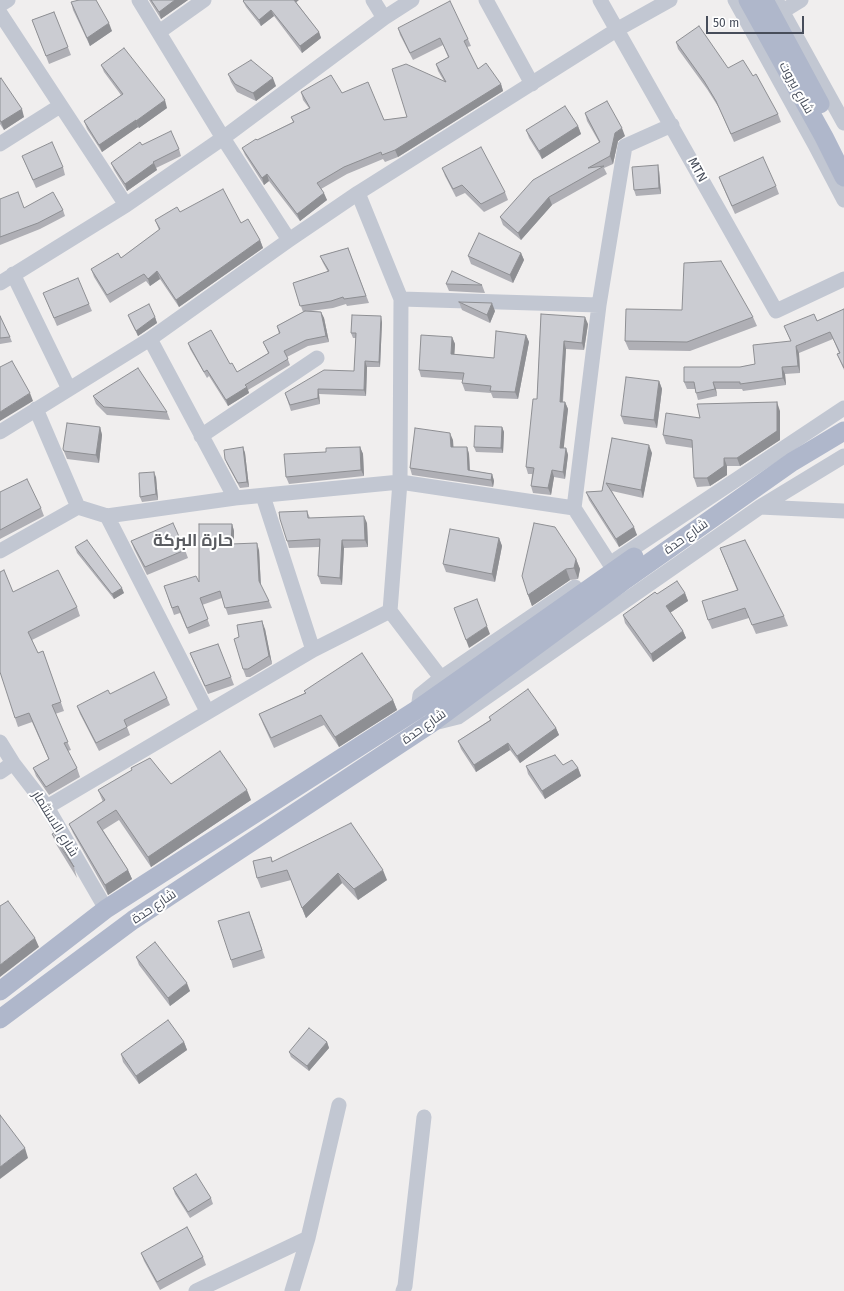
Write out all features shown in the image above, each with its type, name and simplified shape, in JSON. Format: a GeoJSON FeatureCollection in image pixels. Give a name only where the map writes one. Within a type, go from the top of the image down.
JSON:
{"type":"FeatureCollection","features":[{"type":"Feature","properties":{"kind":"main road","name":"شارع بيروت"},"geometry":{"type":"LineString","coordinates":[[748,0],[824,137],[844,177]]}},
{"type":"Feature","properties":{"kind":"main road","name":"شارع بيروت"},"geometry":{"type":"LineString","coordinates":[[764,0],[844,150]]}},
{"type":"Feature","properties":{"kind":"main road","name":"شارع حدة"},"geometry":{"type":"LineString","coordinates":[[0,991],[106,910],[418,709],[705,509],[787,454],[844,420]]}},
{"type":"Feature","properties":{"kind":"main road","name":"شارع حدة"},"geometry":{"type":"LineString","coordinates":[[0,1019],[133,920],[430,724],[635,573],[792,462],[844,431]]}},
{"type":"Feature","properties":{"kind":"street"},"geometry":{"type":"LineString","coordinates":[[0,5],[8,0]]}},
{"type":"Feature","properties":{"kind":"street"},"geometry":{"type":"LineString","coordinates":[[138,0],[223,138],[289,240]]}},
{"type":"Feature","properties":{"kind":"street"},"geometry":{"type":"LineString","coordinates":[[159,32],[204,0]]}},
{"type":"Feature","properties":{"kind":"street"},"geometry":{"type":"LineString","coordinates":[[373,0],[384,18]]}},
{"type":"Feature","properties":{"kind":"street"},"geometry":{"type":"LineString","coordinates":[[0,283],[126,205],[223,138],[384,18],[412,0]]}},
{"type":"Feature","properties":{"kind":"street"},"geometry":{"type":"LineString","coordinates":[[486,0],[532,84]]}},
{"type":"Feature","properties":{"kind":"street","name":"MTN"},"geometry":{"type":"LineString","coordinates":[[600,0],[618,29],[776,310],[844,279]]}},
{"type":"Feature","properties":{"kind":"street"},"geometry":{"type":"LineString","coordinates":[[0,432],[150,339],[358,193],[618,29],[670,0]]}},
{"type":"Feature","properties":{"kind":"street"},"geometry":{"type":"LineString","coordinates":[[735,0],[844,200]]}},
{"type":"Feature","properties":{"kind":"street"},"geometry":{"type":"LineString","coordinates":[[801,0],[779,6],[844,123]]}},
{"type":"Feature","properties":{"kind":"street"},"geometry":{"type":"LineString","coordinates":[[0,13],[126,205]]}},
{"type":"Feature","properties":{"kind":"street"},"geometry":{"type":"LineString","coordinates":[[0,144],[60,106]]}},
{"type":"Feature","properties":{"kind":"street"},"geometry":{"type":"LineString","coordinates":[[610,564],[574,508],[599,305],[626,146],[672,125]]}},
{"type":"Feature","properties":{"kind":"street"},"geometry":{"type":"LineString","coordinates":[[358,193],[401,299],[400,482],[390,611],[441,678]]}},
{"type":"Feature","properties":{"kind":"street"},"geometry":{"type":"LineString","coordinates":[[13,274],[69,389]]}},
{"type":"Feature","properties":{"kind":"street"},"geometry":{"type":"LineString","coordinates":[[401,299],[599,305]]}},
{"type":"Feature","properties":{"kind":"street"},"geometry":{"type":"LineString","coordinates":[[150,339],[235,498]]}},
{"type":"Feature","properties":{"kind":"street"},"geometry":{"type":"LineString","coordinates":[[201,436],[317,358]]}},
{"type":"Feature","properties":{"kind":"street"},"geometry":{"type":"LineString","coordinates":[[418,709],[420,695],[441,678],[844,408]]}},
{"type":"Feature","properties":{"kind":"street"},"geometry":{"type":"LineString","coordinates":[[36,409],[78,507]]}},
{"type":"Feature","properties":{"kind":"street"},"geometry":{"type":"LineString","coordinates":[[430,724],[458,717],[760,506],[844,456]]}},
{"type":"Feature","properties":{"kind":"street"},"geometry":{"type":"LineString","coordinates":[[0,551],[78,507],[107,516],[235,498],[400,482],[574,508]]}},
{"type":"Feature","properties":{"kind":"street"},"geometry":{"type":"LineString","coordinates":[[263,496],[313,650]]}},
{"type":"Feature","properties":{"kind":"street"},"geometry":{"type":"LineString","coordinates":[[760,506],[844,511]]}},
{"type":"Feature","properties":{"kind":"street"},"geometry":{"type":"LineString","coordinates":[[107,516],[207,711]]}},
{"type":"Feature","properties":{"kind":"street"},"geometry":{"type":"LineString","coordinates":[[47,806],[313,650],[390,611]]}},
{"type":"Feature","properties":{"kind":"street","name":"شارع الاستثمار"},"geometry":{"type":"LineString","coordinates":[[0,742],[13,763],[47,806],[106,910]]}},
{"type":"Feature","properties":{"kind":"street"},"geometry":{"type":"LineString","coordinates":[[0,772],[13,763]]}},
{"type":"Feature","properties":{"kind":"street"},"geometry":{"type":"LineString","coordinates":[[292,1291],[308,1238],[339,1105]]}},
{"type":"Feature","properties":{"kind":"street"},"geometry":{"type":"LineString","coordinates":[[403,1291],[405,1286],[424,1117]]}},
{"type":"Feature","properties":{"kind":"street"},"geometry":{"type":"LineString","coordinates":[[196,1291],[308,1238]]}},
{"type":"Feature","properties":{"kind":"building"},"geometry":{"type":"Polygon","coordinates":[[[79,0],[96,0],[109,23],[87,38],[71,2],[79,0]]]}},
{"type":"Feature","properties":{"kind":"building"},"geometry":{"type":"Polygon","coordinates":[[[151,0],[175,0],[159,12],[151,0]]]}},
{"type":"Feature","properties":{"kind":"building"},"geometry":{"type":"Polygon","coordinates":[[[294,0],[319,32],[300,46],[271,10],[259,20],[243,1],[294,0]]]}},
{"type":"Feature","properties":{"kind":"building"},"geometry":{"type":"Polygon","coordinates":[[[450,1],[468,39],[464,41],[478,69],[486,63],[501,84],[395,150],[382,155],[381,152],[344,167],[317,183],[324,193],[297,214],[267,174],[262,178],[242,148],[256,139],[257,140],[294,122],[291,117],[310,108],[301,92],[331,75],[342,93],[368,82],[384,120],[407,117],[392,69],[406,64],[446,82],[436,64],[449,57],[440,38],[410,53],[398,28],[450,1]]]}},
{"type":"Feature","properties":{"kind":"building"},"geometry":{"type":"Polygon","coordinates":[[[54,12],[68,47],[46,56],[32,20],[54,12]]]}},
{"type":"Feature","properties":{"kind":"building"},"geometry":{"type":"Polygon","coordinates":[[[699,26],[728,68],[743,60],[753,76],[756,74],[778,114],[731,134],[716,101],[704,81],[676,42],[699,26]]]}},
{"type":"Feature","properties":{"kind":"building"},"geometry":{"type":"Polygon","coordinates":[[[124,48],[165,100],[99,145],[84,121],[123,94],[101,65],[124,48]]]}},
{"type":"Feature","properties":{"kind":"building"},"geometry":{"type":"Polygon","coordinates":[[[251,60],[273,78],[253,93],[235,84],[228,74],[251,60]]]}},
{"type":"Feature","properties":{"kind":"building"},"geometry":{"type":"Polygon","coordinates":[[[1,78],[22,109],[1,122],[0,79],[1,78]]]}},
{"type":"Feature","properties":{"kind":"building"},"geometry":{"type":"Polygon","coordinates":[[[607,101],[622,128],[615,133],[610,156],[588,168],[604,166],[549,197],[518,233],[500,217],[533,180],[600,142],[585,113],[607,101]]]}},
{"type":"Feature","properties":{"kind":"building"},"geometry":{"type":"Polygon","coordinates":[[[565,106],[578,126],[539,151],[526,130],[565,106]]]}},
{"type":"Feature","properties":{"kind":"building"},"geometry":{"type":"Polygon","coordinates":[[[171,131],[179,149],[153,162],[154,163],[125,184],[111,163],[140,142],[142,145],[171,131]]]}},
{"type":"Feature","properties":{"kind":"building"},"geometry":{"type":"Polygon","coordinates":[[[52,142],[63,167],[33,180],[22,156],[52,142]]]}},
{"type":"Feature","properties":{"kind":"building"},"geometry":{"type":"Polygon","coordinates":[[[481,147],[505,192],[481,204],[462,185],[453,189],[442,168],[481,147]]]}},
{"type":"Feature","properties":{"kind":"building"},"geometry":{"type":"Polygon","coordinates":[[[763,157],[776,186],[732,206],[719,177],[763,157]]]}},
{"type":"Feature","properties":{"kind":"building"},"geometry":{"type":"Polygon","coordinates":[[[658,165],[659,188],[634,190],[632,167],[658,165]]]}},
{"type":"Feature","properties":{"kind":"building"},"geometry":{"type":"Polygon","coordinates":[[[223,189],[241,223],[248,219],[260,240],[176,300],[157,271],[148,279],[144,274],[107,295],[91,269],[118,253],[121,258],[160,229],[155,220],[177,207],[180,212],[223,189]]]}},
{"type":"Feature","properties":{"kind":"building"},"geometry":{"type":"Polygon","coordinates":[[[18,192],[24,208],[53,192],[63,210],[38,223],[0,237],[0,199],[18,192]]]}},
{"type":"Feature","properties":{"kind":"building"},"geometry":{"type":"Polygon","coordinates":[[[479,233],[521,253],[510,275],[468,256],[479,233]]]}},
{"type":"Feature","properties":{"kind":"building"},"geometry":{"type":"Polygon","coordinates":[[[348,248],[366,296],[344,299],[343,297],[331,301],[300,306],[293,283],[329,271],[320,256],[348,248]]]}},
{"type":"Feature","properties":{"kind":"building"},"geometry":{"type":"Polygon","coordinates":[[[721,261],[753,317],[687,342],[625,341],[626,309],[682,310],[684,263],[721,261]]]}},
{"type":"Feature","properties":{"kind":"building"},"geometry":{"type":"Polygon","coordinates":[[[452,271],[482,285],[446,284],[452,271]]]}},
{"type":"Feature","properties":{"kind":"building"},"geometry":{"type":"Polygon","coordinates":[[[78,278],[89,304],[54,318],[43,293],[78,278]]]}},
{"type":"Feature","properties":{"kind":"building"},"geometry":{"type":"Polygon","coordinates":[[[459,302],[492,303],[487,315],[459,302]]]}},
{"type":"Feature","properties":{"kind":"building"},"geometry":{"type":"Polygon","coordinates":[[[149,304],[155,317],[136,331],[128,315],[149,304]]]}},
{"type":"Feature","properties":{"kind":"building"},"geometry":{"type":"Polygon","coordinates":[[[844,309],[844,368],[837,354],[840,353],[830,332],[796,346],[798,366],[782,367],[783,378],[740,384],[740,382],[713,382],[715,389],[696,393],[694,382],[684,382],[684,367],[740,367],[755,364],[753,345],[791,341],[784,326],[814,314],[817,321],[844,309]]]}},
{"type":"Feature","properties":{"kind":"building"},"geometry":{"type":"Polygon","coordinates":[[[305,311],[321,312],[326,336],[306,340],[284,351],[288,359],[245,385],[247,387],[226,400],[207,370],[204,372],[188,343],[211,330],[230,364],[232,363],[237,372],[269,353],[263,342],[280,333],[277,326],[305,311]]]}},
{"type":"Feature","properties":{"kind":"building"},"geometry":{"type":"Polygon","coordinates":[[[541,314],[585,317],[582,343],[564,341],[560,402],[565,402],[560,448],[566,448],[563,472],[552,470],[548,488],[531,486],[534,468],[526,467],[533,399],[537,399],[541,314]]]}},
{"type":"Feature","properties":{"kind":"building"},"geometry":{"type":"Polygon","coordinates":[[[352,315],[381,316],[379,362],[365,361],[364,390],[318,389],[318,398],[290,405],[285,393],[324,370],[354,371],[356,333],[351,333],[352,315]]]}},
{"type":"Feature","properties":{"kind":"building"},"geometry":{"type":"Polygon","coordinates":[[[0,316],[10,337],[0,338],[0,316]]]}},
{"type":"Feature","properties":{"kind":"building"},"geometry":{"type":"Polygon","coordinates":[[[496,331],[526,335],[515,392],[490,391],[491,386],[462,383],[464,373],[419,370],[421,335],[452,337],[451,354],[494,358],[496,331]]]}},
{"type":"Feature","properties":{"kind":"building"},"geometry":{"type":"Polygon","coordinates":[[[12,361],[30,393],[0,412],[0,367],[12,361]]]}},
{"type":"Feature","properties":{"kind":"building"},"geometry":{"type":"Polygon","coordinates":[[[138,368],[167,412],[104,407],[93,396],[138,368]]]}},
{"type":"Feature","properties":{"kind":"building"},"geometry":{"type":"Polygon","coordinates":[[[626,377],[659,381],[654,420],[621,416],[626,377]]]}},
{"type":"Feature","properties":{"kind":"building"},"geometry":{"type":"Polygon","coordinates":[[[777,402],[777,431],[737,458],[724,458],[724,466],[707,478],[694,478],[692,440],[663,435],[666,413],[700,418],[697,404],[777,402]]]}},
{"type":"Feature","properties":{"kind":"building"},"geometry":{"type":"Polygon","coordinates":[[[67,423],[100,427],[96,455],[64,451],[63,449],[67,423]]]}},
{"type":"Feature","properties":{"kind":"building"},"geometry":{"type":"Polygon","coordinates":[[[475,426],[502,427],[501,448],[474,447],[475,426]]]}},
{"type":"Feature","properties":{"kind":"building"},"geometry":{"type":"Polygon","coordinates":[[[415,428],[450,433],[451,447],[467,447],[468,470],[492,474],[491,480],[410,468],[415,428]]]}},
{"type":"Feature","properties":{"kind":"building"},"geometry":{"type":"Polygon","coordinates":[[[612,438],[649,445],[641,490],[606,483],[634,527],[616,539],[586,492],[602,491],[612,438]]]}},
{"type":"Feature","properties":{"kind":"building"},"geometry":{"type":"Polygon","coordinates":[[[243,447],[247,482],[238,483],[225,459],[224,450],[243,447]]]}},
{"type":"Feature","properties":{"kind":"building"},"geometry":{"type":"Polygon","coordinates":[[[360,447],[361,470],[286,477],[284,454],[326,452],[326,448],[360,447]]]}},
{"type":"Feature","properties":{"kind":"building"},"geometry":{"type":"Polygon","coordinates":[[[154,472],[156,494],[140,497],[139,473],[154,472]]]}},
{"type":"Feature","properties":{"kind":"building"},"geometry":{"type":"Polygon","coordinates":[[[27,479],[41,508],[0,530],[0,492],[27,479]]]}},
{"type":"Feature","properties":{"kind":"building"},"geometry":{"type":"Polygon","coordinates":[[[307,511],[308,518],[364,516],[365,540],[342,540],[340,578],[318,576],[320,539],[287,541],[279,512],[307,511]]]}},
{"type":"Feature","properties":{"kind":"building"},"geometry":{"type":"Polygon","coordinates":[[[173,523],[185,550],[145,567],[131,541],[173,523]]]}},
{"type":"Feature","properties":{"kind":"building"},"geometry":{"type":"Polygon","coordinates":[[[534,523],[555,527],[576,559],[574,568],[566,569],[528,595],[522,576],[534,523]]]}},
{"type":"Feature","properties":{"kind":"building"},"geometry":{"type":"Polygon","coordinates":[[[199,524],[232,524],[231,544],[257,543],[259,581],[269,601],[225,608],[220,591],[200,598],[208,619],[187,628],[178,606],[172,608],[164,586],[196,576],[199,582],[199,524]]]}},
{"type":"Feature","properties":{"kind":"building"},"geometry":{"type":"Polygon","coordinates":[[[450,529],[499,538],[492,574],[443,564],[450,529]]]}},
{"type":"Feature","properties":{"kind":"building"},"geometry":{"type":"Polygon","coordinates":[[[87,540],[122,588],[112,594],[75,547],[87,540]]]}},
{"type":"Feature","properties":{"kind":"building"},"geometry":{"type":"Polygon","coordinates":[[[745,540],[784,616],[752,625],[745,608],[708,620],[702,601],[738,590],[720,548],[745,540]]]}},
{"type":"Feature","properties":{"kind":"building"},"geometry":{"type":"Polygon","coordinates":[[[4,570],[13,592],[58,570],[77,607],[28,632],[38,653],[43,651],[61,702],[52,705],[68,742],[64,743],[77,768],[46,787],[33,768],[49,759],[29,713],[15,718],[0,672],[0,572],[4,570]]]}},
{"type":"Feature","properties":{"kind":"building"},"geometry":{"type":"Polygon","coordinates":[[[677,581],[685,593],[666,606],[683,631],[651,654],[623,615],[655,592],[657,594],[677,581]]]}},
{"type":"Feature","properties":{"kind":"building"},"geometry":{"type":"Polygon","coordinates":[[[477,599],[487,626],[466,640],[454,608],[477,599]]]}},
{"type":"Feature","properties":{"kind":"building"},"geometry":{"type":"Polygon","coordinates":[[[262,621],[269,656],[248,669],[243,669],[234,639],[239,637],[237,625],[262,621]]]}},
{"type":"Feature","properties":{"kind":"building"},"geometry":{"type":"Polygon","coordinates":[[[218,644],[231,677],[205,686],[190,653],[218,644]]]}},
{"type":"Feature","properties":{"kind":"building"},"geometry":{"type":"Polygon","coordinates":[[[362,653],[393,700],[335,737],[321,715],[271,738],[259,714],[306,693],[304,691],[362,653]]]}},
{"type":"Feature","properties":{"kind":"building"},"geometry":{"type":"Polygon","coordinates":[[[154,672],[167,698],[124,720],[127,727],[96,743],[77,706],[108,690],[110,694],[154,672]]]}},
{"type":"Feature","properties":{"kind":"building"},"geometry":{"type":"Polygon","coordinates":[[[528,689],[556,728],[517,756],[508,743],[474,765],[458,741],[491,720],[489,717],[528,689]]]}},
{"type":"Feature","properties":{"kind":"building"},"geometry":{"type":"Polygon","coordinates":[[[220,751],[247,790],[148,857],[116,810],[97,822],[128,870],[105,885],[69,824],[105,800],[98,790],[132,770],[131,768],[150,758],[171,784],[220,751]]]}},
{"type":"Feature","properties":{"kind":"building"},"geometry":{"type":"Polygon","coordinates":[[[555,755],[563,765],[572,760],[578,768],[542,791],[526,766],[555,755]]]}},
{"type":"Feature","properties":{"kind":"building"},"geometry":{"type":"Polygon","coordinates":[[[351,823],[383,870],[354,889],[338,873],[302,908],[287,870],[257,878],[253,861],[271,857],[272,862],[351,823]]]}},
{"type":"Feature","properties":{"kind":"building"},"geometry":{"type":"Polygon","coordinates":[[[54,833],[74,867],[52,834],[54,833]]]}},
{"type":"Feature","properties":{"kind":"building"},"geometry":{"type":"Polygon","coordinates":[[[8,901],[35,938],[0,965],[0,906],[8,901]]]}},
{"type":"Feature","properties":{"kind":"building"},"geometry":{"type":"Polygon","coordinates":[[[249,912],[262,950],[231,960],[218,921],[249,912]]]}},
{"type":"Feature","properties":{"kind":"building"},"geometry":{"type":"Polygon","coordinates":[[[155,942],[187,983],[168,998],[136,957],[155,942]]]}},
{"type":"Feature","properties":{"kind":"building"},"geometry":{"type":"Polygon","coordinates":[[[168,1020],[184,1042],[136,1076],[121,1054],[168,1020]]]}},
{"type":"Feature","properties":{"kind":"building"},"geometry":{"type":"Polygon","coordinates":[[[309,1028],[327,1042],[307,1066],[289,1052],[309,1028]]]}},
{"type":"Feature","properties":{"kind":"building"},"geometry":{"type":"Polygon","coordinates":[[[0,1115],[25,1148],[0,1167],[0,1115]]]}},
{"type":"Feature","properties":{"kind":"building"},"geometry":{"type":"Polygon","coordinates":[[[196,1174],[211,1198],[188,1212],[173,1188],[196,1174]]]}},
{"type":"Feature","properties":{"kind":"building"},"geometry":{"type":"Polygon","coordinates":[[[187,1227],[203,1257],[157,1282],[141,1253],[187,1227]]]}},
{"type":"Feature","properties":{"kind":"district","name":"حارة البركة"},"geometry":{"type":"Point","coordinates":[193,541]}}]}
